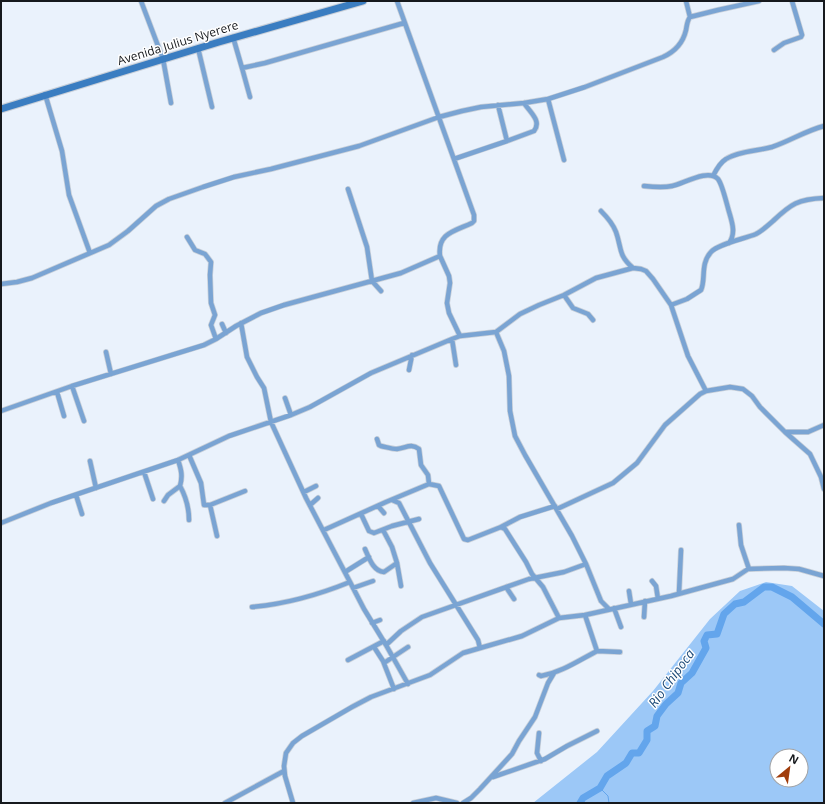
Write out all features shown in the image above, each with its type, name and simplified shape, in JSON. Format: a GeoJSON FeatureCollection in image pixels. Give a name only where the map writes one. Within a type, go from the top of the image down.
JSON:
{"type":"FeatureCollection","features":[{"type":"Feature","properties":{"kind":"street"},"geometry":{"type":"LineString","coordinates":[[141,1],[163,59],[171,103]]}},
{"type":"Feature","properties":{"kind":"street","name":"Avenida Julius Nyerere"},"geometry":{"type":"LineString","coordinates":[[1,109],[45,94],[198,48],[363,1]]}},
{"type":"Feature","properties":{"kind":"street"},"geometry":{"type":"LineString","coordinates":[[397,1],[467,191],[474,218],[472,223],[444,236],[440,245],[440,256],[449,276],[450,283],[447,303],[449,312],[460,336]]}},
{"type":"Feature","properties":{"kind":"street"},"geometry":{"type":"LineString","coordinates":[[1,284],[32,278],[109,245],[156,206],[169,199],[234,176],[271,169],[359,146],[439,117],[481,107],[548,99],[585,87],[667,55],[682,41],[685,34],[687,22],[690,17],[686,1]]}},
{"type":"Feature","properties":{"kind":"street"},"geometry":{"type":"LineString","coordinates":[[690,17],[758,1]]}},
{"type":"Feature","properties":{"kind":"street"},"geometry":{"type":"LineString","coordinates":[[774,50],[784,43],[801,37],[802,35],[792,1]]}},
{"type":"Feature","properties":{"kind":"street"},"geometry":{"type":"LineString","coordinates":[[242,68],[265,63],[404,23]]}},
{"type":"Feature","properties":{"kind":"street"},"geometry":{"type":"LineString","coordinates":[[233,38],[250,97]]}},
{"type":"Feature","properties":{"kind":"street"},"geometry":{"type":"LineString","coordinates":[[198,48],[212,107]]}},
{"type":"Feature","properties":{"kind":"street"},"geometry":{"type":"LineString","coordinates":[[45,94],[62,151],[69,195],[90,253]]}},
{"type":"Feature","properties":{"kind":"street"},"geometry":{"type":"LineString","coordinates":[[548,99],[564,160]]}},
{"type":"Feature","properties":{"kind":"street"},"geometry":{"type":"LineString","coordinates":[[454,158],[534,131],[538,125],[536,119],[524,103]]}},
{"type":"Feature","properties":{"kind":"street"},"geometry":{"type":"LineString","coordinates":[[498,106],[507,141]]}},
{"type":"Feature","properties":{"kind":"street"},"geometry":{"type":"LineString","coordinates":[[713,176],[728,158],[775,146],[813,129],[824,126]]}},
{"type":"Feature","properties":{"kind":"street"},"geometry":{"type":"LineString","coordinates":[[644,186],[673,186],[694,177],[709,175],[718,179],[734,234],[729,243]]}},
{"type":"Feature","properties":{"kind":"street"},"geometry":{"type":"LineString","coordinates":[[348,189],[366,247],[372,281],[381,291]]}},
{"type":"Feature","properties":{"kind":"street"},"geometry":{"type":"LineString","coordinates":[[671,305],[687,299],[701,290],[707,258],[715,248],[758,233],[795,203],[802,200],[824,198]]}},
{"type":"Feature","properties":{"kind":"street"},"geometry":{"type":"LineString","coordinates":[[601,211],[614,230],[620,251],[627,263],[633,268]]}},
{"type":"Feature","properties":{"kind":"street"},"geometry":{"type":"LineString","coordinates":[[187,237],[195,250],[205,254],[211,262],[211,303],[215,315],[211,325],[216,339]]}},
{"type":"Feature","properties":{"kind":"street"},"geometry":{"type":"LineString","coordinates":[[1,411],[72,386],[186,352],[216,339],[241,323],[261,313],[284,304],[401,273],[440,256]]}},
{"type":"Feature","properties":{"kind":"street"},"geometry":{"type":"LineString","coordinates":[[626,270],[627,263]]}},
{"type":"Feature","properties":{"kind":"street"},"geometry":{"type":"LineString","coordinates":[[1,523],[76,495],[178,460],[229,436],[291,415],[310,407],[371,373],[412,355],[460,336],[496,332],[526,311],[539,304],[564,295],[596,278],[633,268],[646,271],[671,305],[688,356],[706,391]]}},
{"type":"Feature","properties":{"kind":"street"},"geometry":{"type":"LineString","coordinates":[[564,295],[573,308],[588,314],[592,320]]}},
{"type":"Feature","properties":{"kind":"street"},"geometry":{"type":"LineString","coordinates":[[241,323],[247,357],[264,388],[271,422],[310,505],[344,572],[372,623],[394,657],[408,684]]}},
{"type":"Feature","properties":{"kind":"street"},"geometry":{"type":"LineString","coordinates":[[222,324],[226,333]]}},
{"type":"Feature","properties":{"kind":"street"},"geometry":{"type":"LineString","coordinates":[[496,332],[504,351],[509,376],[510,411],[516,436],[525,455],[556,507],[586,564],[601,601],[611,608],[621,627]]}},
{"type":"Feature","properties":{"kind":"street"},"geometry":{"type":"LineString","coordinates":[[452,339],[456,365]]}},
{"type":"Feature","properties":{"kind":"street"},"geometry":{"type":"LineString","coordinates":[[106,352],[111,374]]}},
{"type":"Feature","properties":{"kind":"street"},"geometry":{"type":"LineString","coordinates":[[409,370],[412,355]]}},
{"type":"Feature","properties":{"kind":"street"},"geometry":{"type":"LineString","coordinates":[[72,386],[84,421]]}},
{"type":"Feature","properties":{"kind":"street"},"geometry":{"type":"LineString","coordinates":[[324,530],[429,484],[440,486],[464,539],[468,540],[501,527],[520,517],[556,507],[613,483],[637,464],[665,425],[700,394],[706,391],[730,387],[743,389],[752,396],[760,407],[785,432],[810,454],[821,477],[824,489]]}},
{"type":"Feature","properties":{"kind":"street"},"geometry":{"type":"LineString","coordinates":[[57,392],[64,416]]}},
{"type":"Feature","properties":{"kind":"street"},"geometry":{"type":"LineString","coordinates":[[285,398],[291,415]]}},
{"type":"Feature","properties":{"kind":"street"},"geometry":{"type":"LineString","coordinates":[[785,432],[808,432],[824,425]]}},
{"type":"Feature","properties":{"kind":"street"},"geometry":{"type":"LineString","coordinates":[[377,439],[379,445],[381,446],[399,449],[410,445],[416,446],[419,449],[421,465],[428,475],[429,484]]}},
{"type":"Feature","properties":{"kind":"street"},"geometry":{"type":"LineString","coordinates":[[189,455],[201,483],[203,504],[206,506],[245,491]]}},
{"type":"Feature","properties":{"kind":"street"},"geometry":{"type":"LineString","coordinates":[[178,460],[182,476],[180,486],[189,510],[189,520]]}},
{"type":"Feature","properties":{"kind":"street"},"geometry":{"type":"LineString","coordinates":[[90,461],[96,488]]}},
{"type":"Feature","properties":{"kind":"street"},"geometry":{"type":"LineString","coordinates":[[144,472],[153,499]]}},
{"type":"Feature","properties":{"kind":"street"},"geometry":{"type":"LineString","coordinates":[[164,501],[168,495],[180,486]]}},
{"type":"Feature","properties":{"kind":"street"},"geometry":{"type":"LineString","coordinates":[[304,492],[316,486]]}},
{"type":"Feature","properties":{"kind":"street"},"geometry":{"type":"LineString","coordinates":[[76,495],[82,514]]}},
{"type":"Feature","properties":{"kind":"street"},"geometry":{"type":"LineString","coordinates":[[399,503],[401,496]]}},
{"type":"Feature","properties":{"kind":"street"},"geometry":{"type":"LineString","coordinates":[[310,505],[318,498]]}},
{"type":"Feature","properties":{"kind":"street"},"geometry":{"type":"LineString","coordinates":[[392,500],[399,503],[430,562],[453,599],[454,605],[478,640],[480,648]]}},
{"type":"Feature","properties":{"kind":"street"},"geometry":{"type":"LineString","coordinates":[[210,505],[217,536]]}},
{"type":"Feature","properties":{"kind":"street"},"geometry":{"type":"LineString","coordinates":[[378,506],[384,513]]}},
{"type":"Feature","properties":{"kind":"street"},"geometry":{"type":"LineString","coordinates":[[361,514],[369,531],[374,533],[408,521],[419,519]]}},
{"type":"Feature","properties":{"kind":"street"},"geometry":{"type":"LineString","coordinates":[[739,525],[741,545],[749,569]]}},
{"type":"Feature","properties":{"kind":"street"},"geometry":{"type":"LineString","coordinates":[[501,527],[503,527],[507,532],[545,590],[559,618]]}},
{"type":"Feature","properties":{"kind":"street"},"geometry":{"type":"LineString","coordinates":[[383,530],[392,547],[402,586]]}},
{"type":"Feature","properties":{"kind":"street"},"geometry":{"type":"LineString","coordinates":[[365,549],[376,570],[384,572],[397,563]]}},
{"type":"Feature","properties":{"kind":"street"},"geometry":{"type":"LineString","coordinates":[[678,593],[681,550]]}},
{"type":"Feature","properties":{"kind":"street"},"geometry":{"type":"LineString","coordinates":[[344,572],[369,557]]}},
{"type":"Feature","properties":{"kind":"street"},"geometry":{"type":"LineString","coordinates":[[348,660],[385,643],[422,617],[506,587],[536,578],[564,572],[586,564]]}},
{"type":"Feature","properties":{"kind":"street"},"geometry":{"type":"LineString","coordinates":[[293,803],[284,771],[285,760],[289,748],[302,736],[352,707],[430,675],[463,653],[522,636],[559,618],[586,615],[611,608],[658,599],[733,578],[749,569],[798,569],[824,576]]}},
{"type":"Feature","properties":{"kind":"street"},"geometry":{"type":"LineString","coordinates":[[353,588],[373,581]]}},
{"type":"Feature","properties":{"kind":"street"},"geometry":{"type":"LineString","coordinates":[[652,581],[656,586],[658,599]]}},
{"type":"Feature","properties":{"kind":"street"},"geometry":{"type":"LineString","coordinates":[[252,607],[286,603],[331,590],[350,582]]}},
{"type":"Feature","properties":{"kind":"street"},"geometry":{"type":"LineString","coordinates":[[506,587],[514,599]]}},
{"type":"Feature","properties":{"kind":"street"},"geometry":{"type":"LineString","coordinates":[[629,591],[631,604]]}},
{"type":"Feature","properties":{"kind":"street"},"geometry":{"type":"LineString","coordinates":[[599,611],[601,601]]}},
{"type":"Feature","properties":{"kind":"street"},"geometry":{"type":"LineString","coordinates":[[644,617],[645,601]]}},
{"type":"Feature","properties":{"kind":"street"},"geometry":{"type":"LineString","coordinates":[[586,615],[597,650]]}},
{"type":"Feature","properties":{"kind":"street"},"geometry":{"type":"LineString","coordinates":[[372,623],[380,620]]}},
{"type":"Feature","properties":{"kind":"street"},"geometry":{"type":"LineString","coordinates":[[374,647],[384,663],[394,689]]}},
{"type":"Feature","properties":{"kind":"street"},"geometry":{"type":"LineString","coordinates":[[384,663],[408,647]]}},
{"type":"Feature","properties":{"kind":"street"},"geometry":{"type":"LineString","coordinates":[[539,675],[541,676],[554,673],[582,660],[597,650],[620,652]]}},
{"type":"Feature","properties":{"kind":"street"},"geometry":{"type":"LineString","coordinates":[[463,803],[471,798],[492,777],[512,754],[535,717],[554,673]]}},
{"type":"Feature","properties":{"kind":"street"},"geometry":{"type":"LineString","coordinates":[[492,777],[541,761],[570,744],[597,731]]}},
{"type":"Feature","properties":{"kind":"street"},"geometry":{"type":"LineString","coordinates":[[539,733],[537,753],[541,761]]}},
{"type":"Feature","properties":{"kind":"street"},"geometry":{"type":"LineString","coordinates":[[225,803],[284,771]]}},
{"type":"Feature","properties":{"kind":"street"},"geometry":{"type":"LineString","coordinates":[[413,803],[436,798],[457,803]]}},
{"type":"Feature","properties":{"kind":"shaded area"},"geometry":{"type":"Polygon","coordinates":[[[766,582],[792,586],[824,611],[824,803],[533,803],[597,752],[653,691],[710,619],[740,591],[766,582]]]}},
{"type":"Feature","properties":{"kind":"waterway","name":"Rio Chipoca"},"geometry":{"type":"LineString","coordinates":[[580,803],[583,798],[600,788],[607,776],[626,763],[632,753],[639,753],[647,740],[647,731],[655,726],[657,716],[666,704],[678,693],[681,683],[692,673],[706,648],[704,641],[707,635],[717,634],[724,614],[735,604],[744,602],[764,587],[772,587],[792,597],[824,624]]}},
{"type":"Feature","properties":{"kind":"waterway"},"geometry":{"type":"LineString","coordinates":[[600,788],[608,796],[609,803]]}}]}
